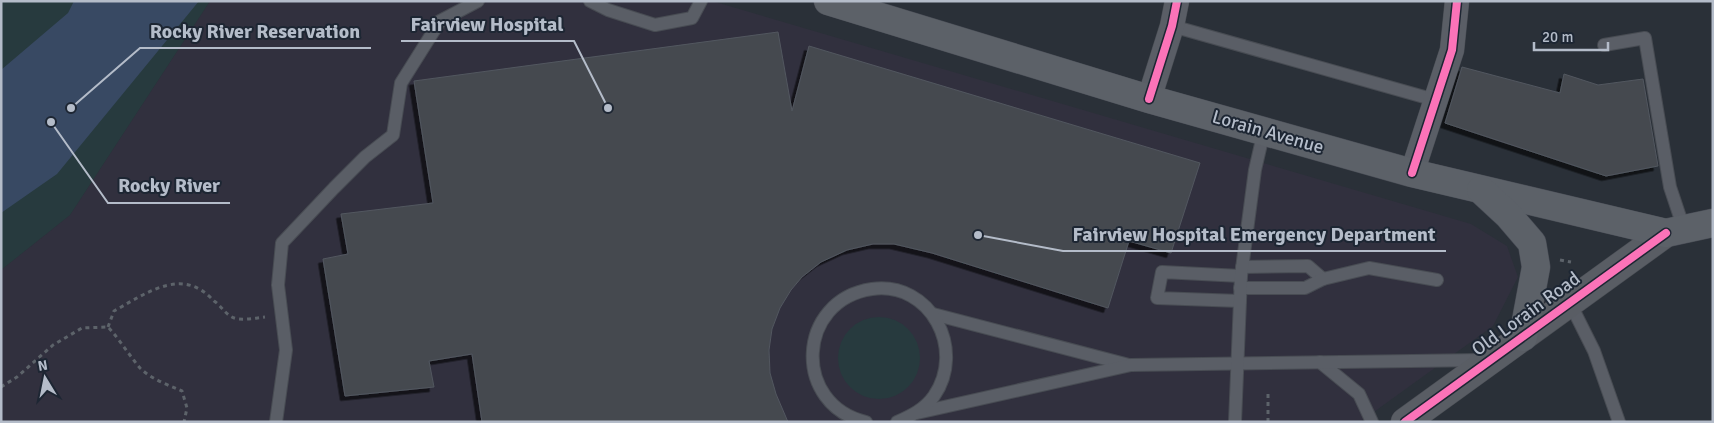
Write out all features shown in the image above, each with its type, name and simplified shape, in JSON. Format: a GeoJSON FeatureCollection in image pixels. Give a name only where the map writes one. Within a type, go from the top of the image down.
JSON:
{"type":"FeatureCollection","features":[{"type":"Feature","properties":{"kind":"main road","name":"Lorain Avenue"},"geometry":{"type":"LineString","coordinates":[[828,1],[1149,99],[1412,172],[1480,189],[1675,231],[1713,223]]}},
{"type":"Feature","properties":{"kind":"main road"},"geometry":{"type":"LineString","coordinates":[[1480,189],[1508,214],[1532,243],[1536,267],[1523,336]]}},
{"type":"Feature","properties":{"kind":"street"},"geometry":{"type":"LineString","coordinates":[[1149,99],[1172,26],[1177,1]]}},
{"type":"Feature","properties":{"kind":"street"},"geometry":{"type":"LineString","coordinates":[[1412,172],[1452,50],[1457,1]]}},
{"type":"Feature","properties":{"kind":"street","name":"Old Lorain Road"},"geometry":{"type":"LineString","coordinates":[[1406,422],[1523,336],[1675,231]]}},
{"type":"Feature","properties":{"kind":"lane"},"geometry":{"type":"LineString","coordinates":[[276,422],[286,350],[278,285],[282,243],[365,157],[393,135],[401,83],[440,21],[478,1]]}},
{"type":"Feature","properties":{"kind":"lane"},"geometry":{"type":"LineString","coordinates":[[590,1],[608,10],[655,25],[692,18],[701,1]]}},
{"type":"Feature","properties":{"kind":"lane"},"geometry":{"type":"LineString","coordinates":[[1172,26],[1435,100]]}},
{"type":"Feature","properties":{"kind":"lane"},"geometry":{"type":"LineString","coordinates":[[1604,45],[1646,38],[1670,187],[1675,231]]}},
{"type":"Feature","properties":{"kind":"lane"},"geometry":{"type":"LineString","coordinates":[[1235,422],[1241,283],[1255,170],[1264,131]]}},
{"type":"Feature","properties":{"kind":"lane"},"geometry":{"type":"LineString","coordinates":[[1323,279],[1308,266],[1241,283],[1157,298],[1162,272],[1241,283],[1305,288],[1323,279],[1369,268],[1437,280]]}},
{"type":"Feature","properties":{"kind":"lane"},"geometry":{"type":"LineString","coordinates":[[866,422],[853,419],[834,406],[820,389],[813,368],[812,346],[819,325],[833,307],[852,294],[873,289],[896,290],[916,299],[933,314],[944,333],[948,355],[944,378],[934,397],[917,413]]}},
{"type":"Feature","properties":{"kind":"lane"},"geometry":{"type":"LineString","coordinates":[[1570,303],[1594,351],[1619,422]]}},
{"type":"Feature","properties":{"kind":"lane"},"geometry":{"type":"LineString","coordinates":[[933,314],[1131,366]]}},
{"type":"Feature","properties":{"kind":"lane"},"geometry":{"type":"LineString","coordinates":[[897,422],[917,413],[1131,366],[1491,360]]}},
{"type":"Feature","properties":{"kind":"lane"},"geometry":{"type":"LineString","coordinates":[[1320,362],[1359,394],[1372,422]]}},
{"type":"Feature","properties":{"kind":"path"},"geometry":{"type":"LineString","coordinates":[[108,327],[114,311],[164,286],[180,283],[198,288],[218,304],[226,314],[238,319],[282,316]]}},
{"type":"Feature","properties":{"kind":"path"},"geometry":{"type":"LineString","coordinates":[[1,387],[17,377],[53,345],[82,328],[108,327],[141,369],[162,383],[182,391],[187,408],[184,422]]}},
{"type":"Feature","properties":{"kind":"path"},"geometry":{"type":"LineString","coordinates":[[1268,394],[1268,422]]}},
{"type":"Feature","properties":{"kind":"shaded area"},"geometry":{"type":"Polygon","coordinates":[[[210,1],[712,1],[1471,224],[1507,246],[1518,277],[1493,326],[1360,422],[1,422],[1,270],[70,215],[210,1]]]}},
{"type":"Feature","properties":{"kind":"green space"},"geometry":{"type":"Polygon","coordinates":[[[1,1],[210,1],[70,215],[1,270],[1,1]]]}},
{"type":"Feature","properties":{"kind":"green space"},"geometry":{"type":"Polygon","coordinates":[[[879,317],[895,320],[908,329],[917,342],[920,358],[917,374],[908,387],[895,396],[879,399],[863,396],[850,387],[841,374],[838,358],[841,342],[850,329],[863,320],[879,317]]]}},
{"type":"Feature","properties":{"kind":"water"},"geometry":{"type":"Polygon","coordinates":[[[74,1],[199,1],[57,174],[1,213],[1,70],[68,13],[74,1]]]}},
{"type":"Feature","properties":{"kind":"building"},"geometry":{"type":"Polygon","coordinates":[[[778,32],[792,111],[809,46],[1200,163],[1171,253],[1129,241],[1108,308],[932,253],[894,244],[873,244],[847,250],[821,262],[802,277],[780,308],[772,329],[769,350],[770,373],[776,394],[788,422],[482,422],[472,354],[429,361],[434,387],[345,396],[323,259],[348,254],[341,214],[433,203],[414,81],[778,32]]]}},
{"type":"Feature","properties":{"kind":"building"},"geometry":{"type":"Polygon","coordinates":[[[1462,67],[1560,93],[1564,74],[1598,85],[1643,79],[1658,166],[1606,176],[1445,123],[1462,67]]]}},
{"type":"Feature","properties":{"kind":"cycle path"},"geometry":{"type":"LineString","coordinates":[[1149,99],[1172,26],[1177,1]]}},
{"type":"Feature","properties":{"kind":"cycle path"},"geometry":{"type":"LineString","coordinates":[[1412,173],[1452,50],[1457,1]]}},
{"type":"Feature","properties":{"kind":"cycle path"},"geometry":{"type":"LineString","coordinates":[[1405,422],[1666,233]]}},
{"type":"Feature","properties":{"kind":"place","name":"Rocky River Reservation"},"geometry":{"type":"Point","coordinates":[71,108]}},
{"type":"Feature","properties":{"kind":"place","name":"Fairview Hospital"},"geometry":{"type":"Point","coordinates":[608,108]}},
{"type":"Feature","properties":{"kind":"place","name":"Rocky River"},"geometry":{"type":"Point","coordinates":[51,122]}},
{"type":"Feature","properties":{"kind":"place","name":"Fairview Hospital Emergency Department"},"geometry":{"type":"Point","coordinates":[978,235]}}]}
